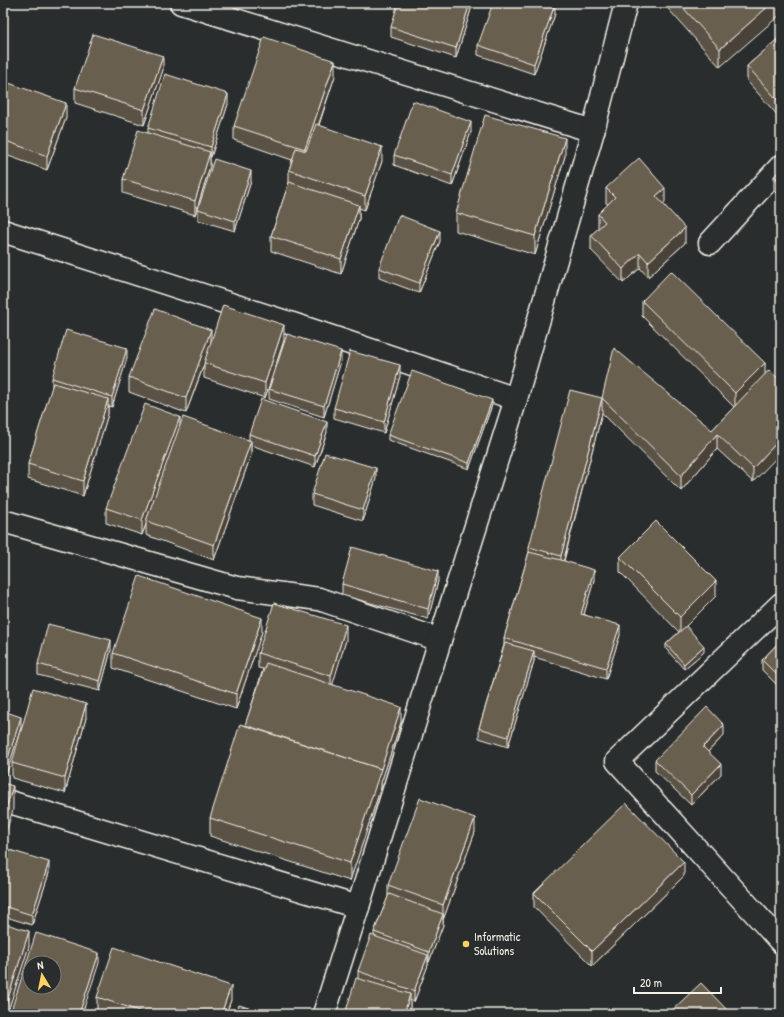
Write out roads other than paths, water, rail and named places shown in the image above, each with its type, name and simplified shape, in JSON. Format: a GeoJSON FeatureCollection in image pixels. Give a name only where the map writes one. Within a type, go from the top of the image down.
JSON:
{"type":"FeatureCollection","features":[{"type":"Feature","properties":{"kind":"street"},"geometry":{"type":"LineString","coordinates":[[181,3],[593,131]]}},
{"type":"Feature","properties":{"kind":"street"},"geometry":{"type":"LineString","coordinates":[[324,1014],[516,399],[593,131],[626,3]]}},
{"type":"Feature","properties":{"kind":"street"},"geometry":{"type":"LineString","coordinates":[[710,243],[781,166]]}},
{"type":"Feature","properties":{"kind":"street"},"geometry":{"type":"LineString","coordinates":[[3,230],[311,330],[516,399]]}},
{"type":"Feature","properties":{"kind":"street"},"geometry":{"type":"LineString","coordinates":[[3,521],[237,588],[319,599],[440,640]]}},
{"type":"Feature","properties":{"kind":"street"},"geometry":{"type":"LineString","coordinates":[[781,604],[617,761],[781,942]]}},
{"type":"Feature","properties":{"kind":"street"},"geometry":{"type":"LineString","coordinates":[[3,800],[358,908]]}},
{"type":"Feature","properties":{"kind":"place","name":"Informatic Solutions"},"geometry":{"type":"Point","coordinates":[466,944]}}]}
